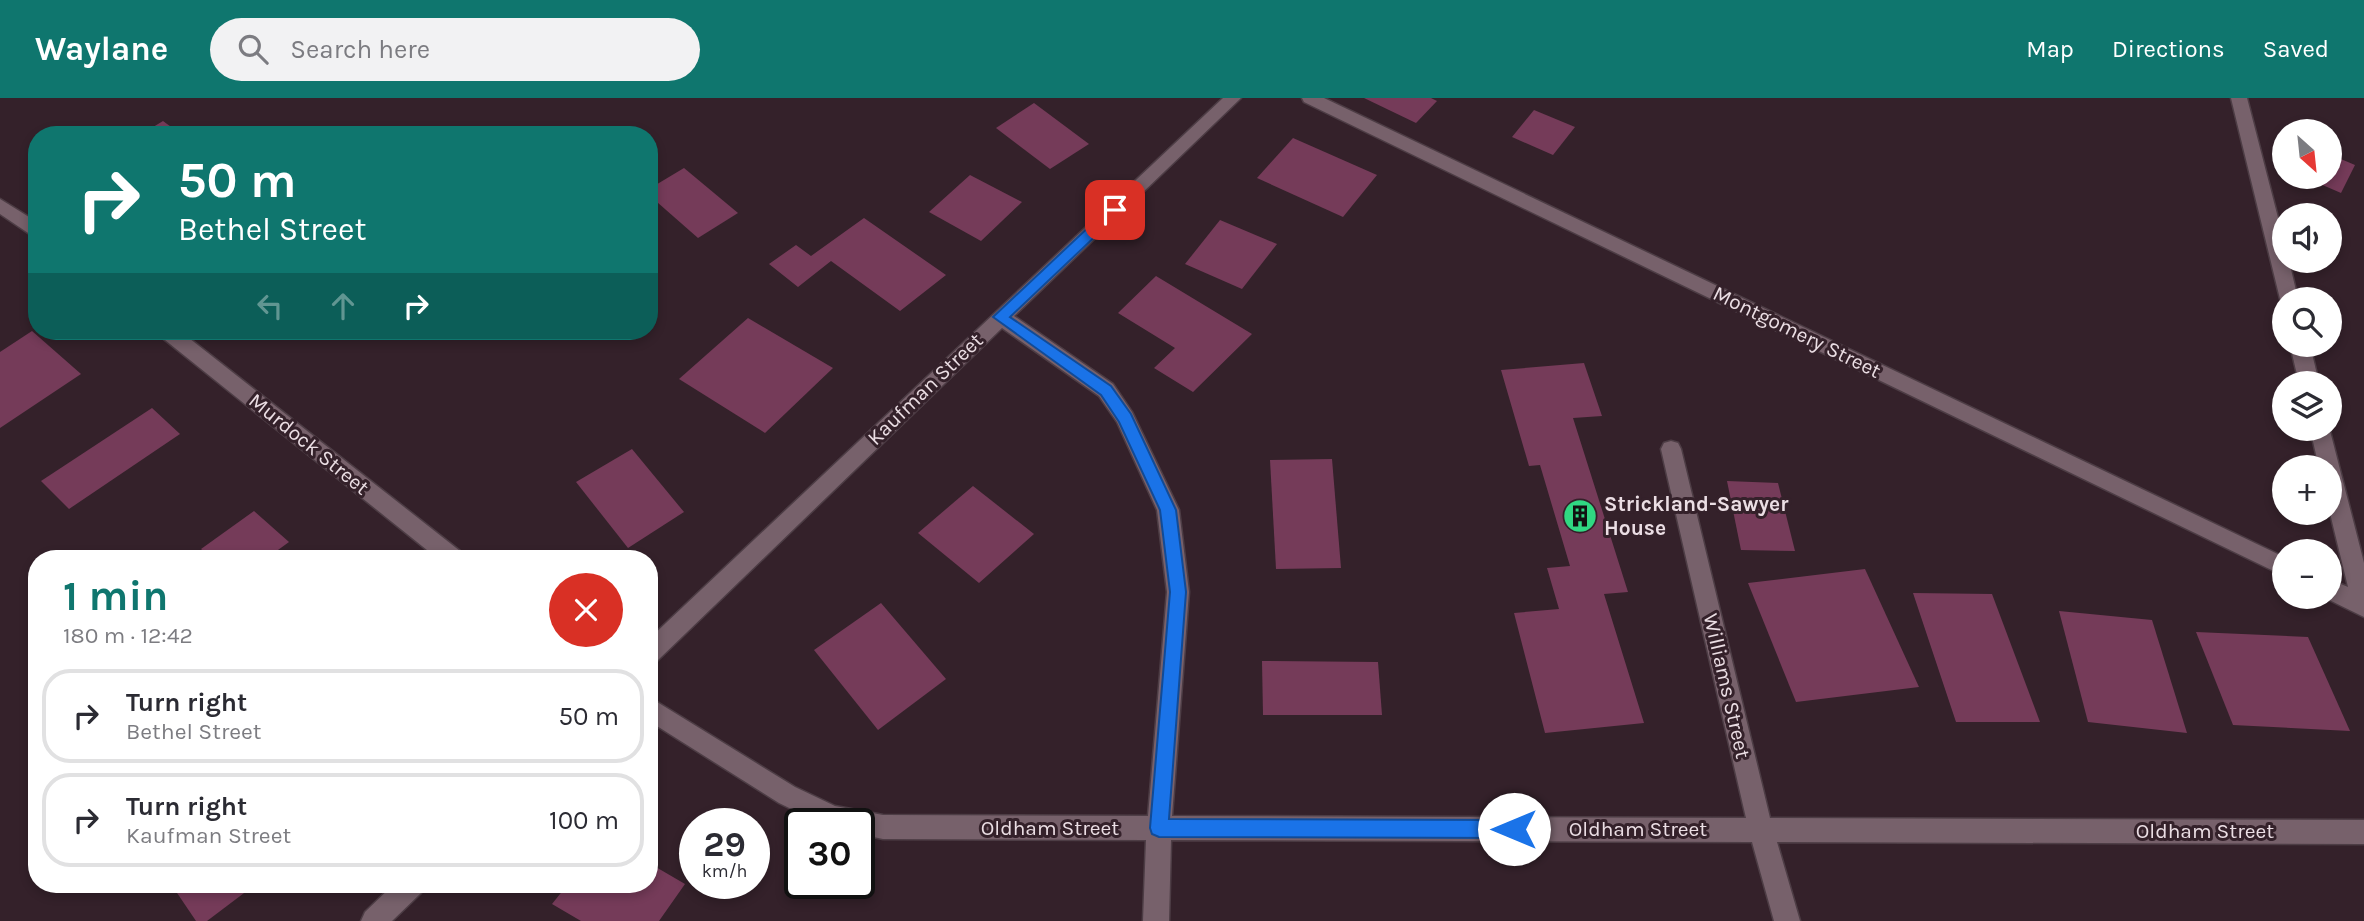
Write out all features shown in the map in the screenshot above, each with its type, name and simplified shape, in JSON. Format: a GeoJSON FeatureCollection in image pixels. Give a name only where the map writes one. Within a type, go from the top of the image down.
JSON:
{"type":"FeatureCollection","features":[{"type":"Feature","properties":{"kind":"street","name":"Kaufman Street"},"geometry":{"type":"LineString","coordinates":[[658,645],[1233,98]]}},
{"type":"Feature","properties":{"kind":"street","name":"Montgomery Street"},"geometry":{"type":"LineString","coordinates":[[1310,98],[2272,561]]}},
{"type":"Feature","properties":{"kind":"street"},"geometry":{"type":"LineString","coordinates":[[2239,98],[2286,287]]}},
{"type":"Feature","properties":{"kind":"street"},"geometry":{"type":"LineString","coordinates":[[0,205],[28,225]]}},
{"type":"Feature","properties":{"kind":"street"},"geometry":{"type":"LineString","coordinates":[[1000,317],[1106,390],[1125,418],[1168,510],[1178,592],[1159,828],[1156,921]]}},
{"type":"Feature","properties":{"kind":"street","name":"Murdock Street"},"geometry":{"type":"LineString","coordinates":[[178,340],[442,550]]}},
{"type":"Feature","properties":{"kind":"street"},"geometry":{"type":"LineString","coordinates":[[2323,441],[2364,606]]}},
{"type":"Feature","properties":{"kind":"street","name":"Williams Street"},"geometry":{"type":"LineString","coordinates":[[1671,450],[1761,829],[1787,921]]}},
{"type":"Feature","properties":{"kind":"street"},"geometry":{"type":"LineString","coordinates":[[2342,595],[2364,606]]}},
{"type":"Feature","properties":{"kind":"street","name":"Oldham Street"},"geometry":{"type":"LineString","coordinates":[[658,714],[787,795],[833,817],[883,827],[2364,832]]}},
{"type":"Feature","properties":{"kind":"street"},"geometry":{"type":"LineString","coordinates":[[374,921],[403,893]]}},
{"type":"Feature","properties":{"kind":"building"},"geometry":{"type":"Polygon","coordinates":[[[1364,98],[1431,98],[1437,101],[1416,123],[1364,98]]]}},
{"type":"Feature","properties":{"kind":"building"},"geometry":{"type":"Polygon","coordinates":[[[1034,103],[1089,144],[1050,169],[996,128],[1034,103]]]}},
{"type":"Feature","properties":{"kind":"building"},"geometry":{"type":"Polygon","coordinates":[[[1534,110],[1575,127],[1553,155],[1512,137],[1534,110]]]}},
{"type":"Feature","properties":{"kind":"building"},"geometry":{"type":"Polygon","coordinates":[[[163,121],[170,126],[155,126],[163,121]]]}},
{"type":"Feature","properties":{"kind":"building"},"geometry":{"type":"Polygon","coordinates":[[[1293,138],[1377,175],[1343,217],[1257,178],[1293,138]]]}},
{"type":"Feature","properties":{"kind":"building"},"geometry":{"type":"Polygon","coordinates":[[[2342,160],[2355,165],[2341,193],[2332,189],[2342,189],[2342,160]]]}},
{"type":"Feature","properties":{"kind":"building"},"geometry":{"type":"Polygon","coordinates":[[[684,168],[738,213],[698,238],[658,203],[658,184],[684,168]]]}},
{"type":"Feature","properties":{"kind":"building"},"geometry":{"type":"Polygon","coordinates":[[[970,175],[1022,202],[981,241],[929,212],[970,175]]]}},
{"type":"Feature","properties":{"kind":"building"},"geometry":{"type":"Polygon","coordinates":[[[864,218],[946,275],[900,311],[831,261],[798,287],[769,264],[796,245],[811,256],[864,218]]]}},
{"type":"Feature","properties":{"kind":"building"},"geometry":{"type":"Polygon","coordinates":[[[1220,220],[1277,244],[1242,289],[1185,264],[1220,220]]]}},
{"type":"Feature","properties":{"kind":"building"},"geometry":{"type":"Polygon","coordinates":[[[1156,276],[1252,334],[1193,392],[1154,368],[1175,348],[1118,313],[1156,276]]]}},
{"type":"Feature","properties":{"kind":"building"},"geometry":{"type":"Polygon","coordinates":[[[748,318],[833,368],[765,433],[679,379],[748,318]]]}},
{"type":"Feature","properties":{"kind":"building"},"geometry":{"type":"Polygon","coordinates":[[[28,334],[28,340],[42,340],[81,374],[0,428],[0,352],[28,334]]]}},
{"type":"Feature","properties":{"kind":"building","name":"Strickland-Sawyer House"},"geometry":{"type":"Polygon","coordinates":[[[1584,363],[1602,416],[1573,418],[1628,592],[1604,594],[1644,723],[1545,733],[1514,613],[1559,609],[1547,568],[1570,566],[1540,465],[1529,466],[1501,370],[1584,363]]]}},
{"type":"Feature","properties":{"kind":"building"},"geometry":{"type":"Polygon","coordinates":[[[152,408],[180,434],[69,509],[41,481],[152,408]]]}},
{"type":"Feature","properties":{"kind":"building"},"geometry":{"type":"Polygon","coordinates":[[[632,449],[684,512],[628,548],[576,482],[632,449]]]}},
{"type":"Feature","properties":{"kind":"building"},"geometry":{"type":"Polygon","coordinates":[[[1332,459],[1341,568],[1276,569],[1270,460],[1332,459]]]}},
{"type":"Feature","properties":{"kind":"building"},"geometry":{"type":"Polygon","coordinates":[[[1727,481],[1778,483],[1795,551],[1741,550],[1727,481]]]}},
{"type":"Feature","properties":{"kind":"building"},"geometry":{"type":"Polygon","coordinates":[[[973,486],[1034,534],[979,583],[918,533],[973,486]]]}},
{"type":"Feature","properties":{"kind":"building"},"geometry":{"type":"Polygon","coordinates":[[[254,511],[289,542],[278,550],[201,549],[254,511]]]}},
{"type":"Feature","properties":{"kind":"building"},"geometry":{"type":"Polygon","coordinates":[[[1865,569],[1919,687],[1796,702],[1748,583],[1865,569]]]}},
{"type":"Feature","properties":{"kind":"building"},"geometry":{"type":"Polygon","coordinates":[[[1913,593],[1992,594],[2040,722],[1956,722],[1913,593]]]}},
{"type":"Feature","properties":{"kind":"building"},"geometry":{"type":"Polygon","coordinates":[[[881,603],[946,679],[878,730],[814,650],[881,603]]]}},
{"type":"Feature","properties":{"kind":"building"},"geometry":{"type":"Polygon","coordinates":[[[2059,611],[2152,620],[2187,733],[2088,722],[2059,611]]]}},
{"type":"Feature","properties":{"kind":"building"},"geometry":{"type":"Polygon","coordinates":[[[2196,632],[2308,637],[2350,731],[2233,725],[2196,632]]]}},
{"type":"Feature","properties":{"kind":"building"},"geometry":{"type":"Polygon","coordinates":[[[1262,661],[1378,662],[1382,715],[1263,715],[1262,661]]]}},
{"type":"Feature","properties":{"kind":"building"},"geometry":{"type":"Polygon","coordinates":[[[658,868],[679,880],[679,893],[659,921],[581,921],[552,904],[561,893],[658,893],[658,868]]]}},
{"type":"Feature","properties":{"kind":"building"},"geometry":{"type":"Polygon","coordinates":[[[177,893],[244,893],[207,921],[196,921],[177,893]]]}},
{"type":"Feature","properties":{"kind":"place","name":"Strickland-Sawyer House"},"geometry":{"type":"Point","coordinates":[1580,516]}},
{"type":"Feature","properties":{"kind":"route"},"geometry":{"type":"LineString","coordinates":[[1115,210],[1000,317],[1106,390],[1125,418],[1168,510],[1178,592],[1159,828],[1514,829]]}}]}
